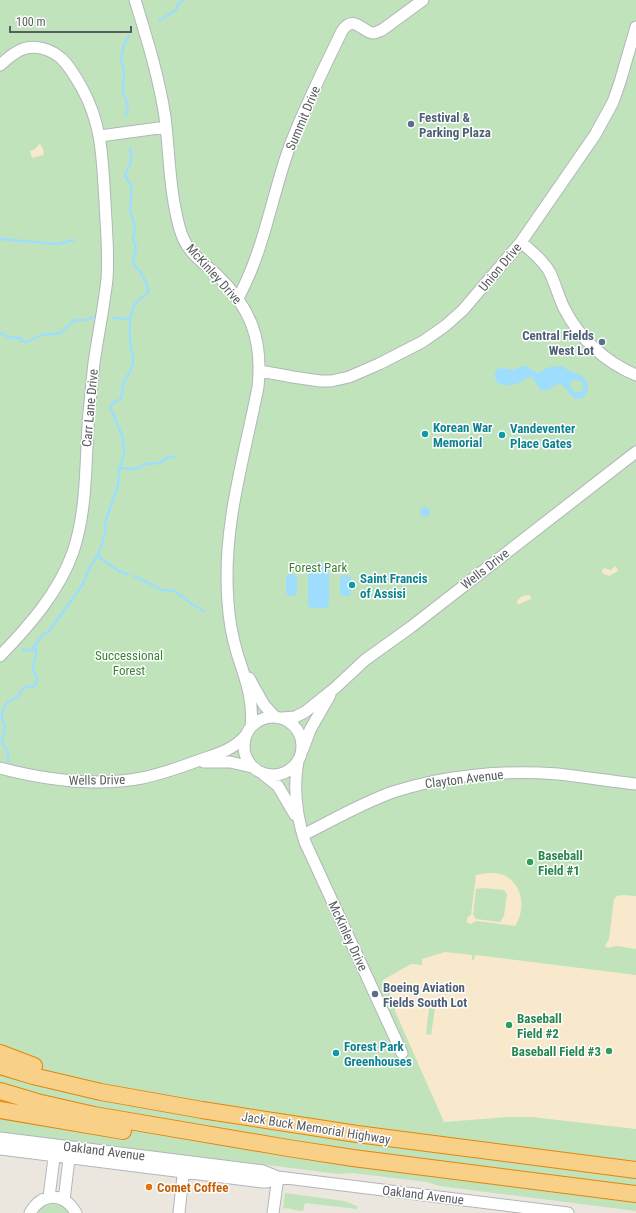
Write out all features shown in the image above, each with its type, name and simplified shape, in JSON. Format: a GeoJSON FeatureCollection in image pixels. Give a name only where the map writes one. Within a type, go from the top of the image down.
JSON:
{"type":"FeatureCollection","features":[{"type":"Feature","properties":{"kind":"highway"},"geometry":{"type":"LineString","coordinates":[[0,1053],[50,1073],[77,1087]]}},
{"type":"Feature","properties":{"kind":"highway","name":"Jack Buck Memorial Highway"},"geometry":{"type":"LineString","coordinates":[[0,1066],[77,1087],[145,1101],[322,1130],[636,1170]]}},
{"type":"Feature","properties":{"kind":"highway","name":"Jack Buck Memorial Highway"},"geometry":{"type":"LineString","coordinates":[[0,1091],[37,1102],[94,1115],[353,1158],[636,1194]]}},
{"type":"Feature","properties":{"kind":"highway"},"geometry":{"type":"LineString","coordinates":[[0,1110],[136,1134],[168,1136],[219,1136]]}},
{"type":"Feature","properties":{"kind":"street","name":"McKinley Drive"},"geometry":{"type":"LineString","coordinates":[[135,0],[161,91],[166,126],[172,193],[179,228],[184,240],[196,257],[226,284],[238,298],[255,333],[260,356],[260,371],[257,392],[231,519],[226,557],[229,616],[251,705],[248,731]]}},
{"type":"Feature","properties":{"kind":"street","name":"Summit Drive"},"geometry":{"type":"LineString","coordinates":[[238,298],[248,279],[255,260],[289,150],[314,90],[342,31],[349,25],[354,24],[363,27],[371,33],[378,32],[423,0]]}},
{"type":"Feature","properties":{"kind":"street","name":"Union Drive"},"geometry":{"type":"LineString","coordinates":[[260,371],[305,379],[331,381],[341,379],[357,374],[402,353],[439,330],[463,310],[521,242],[605,119],[620,82],[636,27]]}},
{"type":"Feature","properties":{"kind":"street","name":"Carr Lane Drive"},"geometry":{"type":"LineString","coordinates":[[0,65],[23,49],[35,47],[54,53],[71,69],[80,84],[92,108],[100,136],[108,257],[107,277],[94,363],[82,508],[78,532],[72,554],[61,580],[44,605],[0,656]]}},
{"type":"Feature","properties":{"kind":"street"},"geometry":{"type":"LineString","coordinates":[[100,136],[166,126]]}},
{"type":"Feature","properties":{"kind":"street"},"geometry":{"type":"LineString","coordinates":[[521,242],[540,259],[548,270],[564,308],[584,338],[601,354],[636,375]]}},
{"type":"Feature","properties":{"kind":"street","name":"Wells Drive"},"geometry":{"type":"LineString","coordinates":[[278,718],[295,717],[301,715],[335,688],[365,660],[411,627],[636,452]]}},
{"type":"Feature","properties":{"kind":"street","name":"McKinley Drive"},"geometry":{"type":"LineString","coordinates":[[242,666],[264,705],[278,718]]}},
{"type":"Feature","properties":{"kind":"street","name":"Wells Drive"},"geometry":{"type":"LineString","coordinates":[[299,758],[310,730],[335,688]]}},
{"type":"Feature","properties":{"kind":"street"},"geometry":{"type":"LineString","coordinates":[[266,718],[278,718],[291,724],[298,732],[302,742],[299,758],[290,770],[272,776],[262,774],[252,768],[244,753],[243,743],[248,731],[258,721],[266,718]]}},
{"type":"Feature","properties":{"kind":"street","name":"Wells Drive"},"geometry":{"type":"LineString","coordinates":[[0,768],[54,780],[103,782],[141,778],[193,763],[228,750],[237,744],[248,731]]}},
{"type":"Feature","properties":{"kind":"street","name":"McKinley Drive"},"geometry":{"type":"LineString","coordinates":[[299,758],[295,789],[298,819],[303,835],[317,870],[402,1053]]}},
{"type":"Feature","properties":{"kind":"street","name":"Wells Drive"},"geometry":{"type":"LineString","coordinates":[[193,763],[224,761],[252,768]]}},
{"type":"Feature","properties":{"kind":"street","name":"Clayton Avenue"},"geometry":{"type":"LineString","coordinates":[[303,835],[356,808],[392,793],[419,785],[446,780],[486,775],[536,773],[557,774],[636,784]]}},
{"type":"Feature","properties":{"kind":"street","name":"McKinley Drive"},"geometry":{"type":"LineString","coordinates":[[262,774],[272,780],[282,792],[298,819]]}},
{"type":"Feature","properties":{"kind":"street","name":"Oakland Avenue"},"geometry":{"type":"LineString","coordinates":[[0,1138],[55,1151]]}},
{"type":"Feature","properties":{"kind":"street","name":"Oakland Avenue"},"geometry":{"type":"LineString","coordinates":[[0,1149],[70,1152],[184,1167],[263,1171],[278,1177],[568,1213]]}},
{"type":"Feature","properties":{"kind":"street"},"geometry":{"type":"LineString","coordinates":[[49,1197],[55,1151]]}},
{"type":"Feature","properties":{"kind":"street"},"geometry":{"type":"LineString","coordinates":[[64,1200],[70,1152]]}},
{"type":"Feature","properties":{"kind":"street"},"geometry":{"type":"LineString","coordinates":[[179,1213],[184,1167]]}},
{"type":"Feature","properties":{"kind":"street"},"geometry":{"type":"LineString","coordinates":[[273,1213],[278,1177]]}},
{"type":"Feature","properties":{"kind":"street"},"geometry":{"type":"LineString","coordinates":[[30,1213],[35,1205],[41,1200],[49,1197],[64,1200],[72,1205],[76,1213]]}},
{"type":"Feature","properties":{"kind":"green space","name":"Forest Park"},"geometry":{"type":"Polygon","coordinates":[[[0,0],[636,0],[636,1211],[439,1186],[427,1182],[352,1173],[338,1174],[268,1165],[248,1164],[0,1134],[0,0]]]}},
{"type":"Feature","properties":{"kind":"green space"},"geometry":{"type":"Polygon","coordinates":[[[285,1193],[344,1201],[357,1206],[357,1209],[305,1203],[303,1211],[283,1208],[285,1193]]]}},
{"type":"Feature","properties":{"kind":"green space"},"geometry":{"type":"Polygon","coordinates":[[[54,1202],[63,1205],[71,1213],[35,1213],[45,1204],[54,1202]]]}},
{"type":"Feature","properties":{"kind":"sand"},"geometry":{"type":"Polygon","coordinates":[[[39,144],[44,152],[43,155],[32,158],[30,151],[35,149],[39,144]]]}},
{"type":"Feature","properties":{"kind":"sand"},"geometry":{"type":"Polygon","coordinates":[[[616,566],[618,571],[609,576],[602,573],[604,568],[611,570],[616,566]]]}},
{"type":"Feature","properties":{"kind":"sand"},"geometry":{"type":"Polygon","coordinates":[[[530,595],[531,599],[519,604],[517,603],[522,596],[530,595]]]}},
{"type":"Feature","properties":{"kind":"sand"},"geometry":{"type":"Polygon","coordinates":[[[487,873],[499,874],[510,879],[515,884],[521,898],[521,912],[515,926],[476,921],[471,924],[467,922],[467,918],[471,915],[476,875],[487,873]],[[482,888],[476,889],[473,915],[476,919],[500,922],[504,916],[507,894],[504,890],[482,888]]]}},
{"type":"Feature","properties":{"kind":"sand"},"geometry":{"type":"Polygon","coordinates":[[[617,896],[636,896],[636,949],[617,946],[608,948],[605,946],[609,939],[614,899],[617,896]]]}},
{"type":"Feature","properties":{"kind":"sand"},"geometry":{"type":"Polygon","coordinates":[[[445,952],[472,955],[472,960],[474,960],[475,955],[636,975],[636,1129],[532,1117],[508,1117],[444,1122],[395,1011],[395,1004],[383,980],[411,964],[422,965],[422,959],[445,952]],[[429,1008],[426,1034],[431,1035],[435,1009],[429,1008]]]}},
{"type":"Feature","properties":{"kind":"water"},"geometry":{"type":"Polygon","coordinates":[[[526,366],[537,373],[549,367],[562,366],[583,376],[587,384],[588,391],[583,398],[576,399],[561,384],[544,391],[541,390],[531,377],[510,385],[502,385],[496,381],[495,372],[497,369],[504,368],[511,370],[526,366]],[[573,380],[570,383],[571,388],[575,392],[581,392],[583,388],[580,381],[573,380]]]}},
{"type":"Feature","properties":{"kind":"water"},"geometry":{"type":"Polygon","coordinates":[[[423,507],[427,507],[429,508],[429,516],[423,517],[420,514],[420,510],[423,507]]]}},
{"type":"Feature","properties":{"kind":"water"},"geometry":{"type":"Polygon","coordinates":[[[311,563],[326,563],[329,566],[329,605],[326,608],[311,608],[308,605],[308,566],[311,563]]]}},
{"type":"Feature","properties":{"kind":"water"},"geometry":{"type":"Polygon","coordinates":[[[288,574],[294,574],[297,576],[297,594],[295,594],[295,596],[288,596],[288,594],[286,594],[286,576],[288,576],[288,574]]]}},
{"type":"Feature","properties":{"kind":"water"},"geometry":{"type":"Polygon","coordinates":[[[342,575],[349,575],[349,577],[351,577],[351,595],[349,596],[340,595],[340,577],[342,577],[342,575]]]}},
{"type":"Feature","properties":{"kind":"waterway"},"geometry":{"type":"LineString","coordinates":[[159,21],[176,10],[179,3],[184,0]]}},
{"type":"Feature","properties":{"kind":"waterway"},"geometry":{"type":"LineString","coordinates":[[126,116],[128,106],[123,92],[124,70],[121,60],[124,44],[129,36]]}},
{"type":"Feature","properties":{"kind":"waterway"},"geometry":{"type":"LineString","coordinates":[[8,761],[8,751],[3,745],[2,740],[5,726],[2,720],[2,714],[5,706],[9,701],[17,697],[25,687],[33,687],[36,684],[37,678],[33,670],[36,655],[35,645],[42,636],[49,631],[83,584],[89,569],[99,553],[105,533],[105,523],[118,485],[119,471],[124,454],[123,438],[111,409],[112,404],[121,398],[123,385],[133,362],[130,342],[130,321],[132,311],[137,301],[149,291],[142,275],[133,262],[136,248],[133,240],[135,228],[130,210],[132,187],[125,176],[132,158],[130,148]]}},
{"type":"Feature","properties":{"kind":"waterway"},"geometry":{"type":"LineString","coordinates":[[0,239],[57,244],[74,240]]}},
{"type":"Feature","properties":{"kind":"waterway"},"geometry":{"type":"LineString","coordinates":[[0,333],[8,337],[21,338],[21,341],[27,342],[41,335],[60,333],[75,320],[88,320],[93,317]]}},
{"type":"Feature","properties":{"kind":"waterway"},"geometry":{"type":"LineString","coordinates":[[113,318],[130,319]]}},
{"type":"Feature","properties":{"kind":"waterway"},"geometry":{"type":"LineString","coordinates":[[120,468],[137,469],[145,464],[161,463],[166,458],[175,457]]}},
{"type":"Feature","properties":{"kind":"waterway"},"geometry":{"type":"LineString","coordinates":[[97,556],[119,571],[128,574]]}},
{"type":"Feature","properties":{"kind":"waterway"},"geometry":{"type":"LineString","coordinates":[[134,576],[162,590],[175,591],[204,611]]}},
{"type":"Feature","properties":{"kind":"waterway"},"geometry":{"type":"LineString","coordinates":[[23,649],[28,651],[32,650],[35,645]]}},
{"type":"Feature","properties":{"kind":"place","name":"Festival & Parking Plaza"},"geometry":{"type":"Point","coordinates":[411,124]}},
{"type":"Feature","properties":{"kind":"place","name":"Central Fields West Lot"},"geometry":{"type":"Point","coordinates":[602,342]}},
{"type":"Feature","properties":{"kind":"place","name":"Korean War Memorial"},"geometry":{"type":"Point","coordinates":[425,434]}},
{"type":"Feature","properties":{"kind":"place","name":"Vandeventer Place Gates"},"geometry":{"type":"Point","coordinates":[502,435]}},
{"type":"Feature","properties":{"kind":"place","name":"Saint Francis of Assisi"},"geometry":{"type":"Point","coordinates":[352,585]}},
{"type":"Feature","properties":{"kind":"place","name":"Baseball Field #1"},"geometry":{"type":"Point","coordinates":[530,862]}},
{"type":"Feature","properties":{"kind":"place","name":"Boeing Aviation Fields South Lot"},"geometry":{"type":"Point","coordinates":[375,994]}},
{"type":"Feature","properties":{"kind":"place","name":"Baseball Field #2"},"geometry":{"type":"Point","coordinates":[509,1025]}},
{"type":"Feature","properties":{"kind":"place","name":"Baseball Field #3"},"geometry":{"type":"Point","coordinates":[609,1051]}},
{"type":"Feature","properties":{"kind":"place","name":"Forest Park Greenhouses"},"geometry":{"type":"Point","coordinates":[336,1053]}},
{"type":"Feature","properties":{"kind":"place","name":"Comet Coffee"},"geometry":{"type":"Point","coordinates":[149,1187]}},
{"type":"Feature","properties":{"kind":"park label","name":"Successional Forest"},"geometry":{"type":"Point","coordinates":[129,662]}}]}
